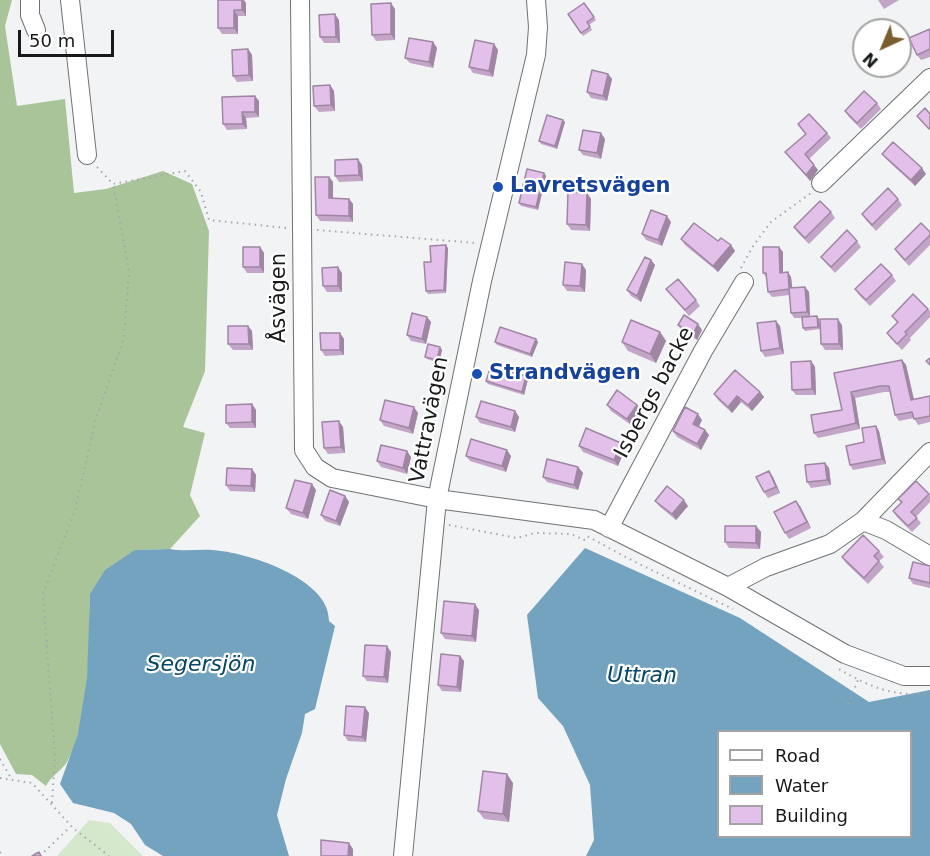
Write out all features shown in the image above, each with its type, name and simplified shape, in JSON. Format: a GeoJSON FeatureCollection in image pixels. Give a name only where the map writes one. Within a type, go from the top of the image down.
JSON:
{"type":"FeatureCollection","features":[{"type":"Feature","properties":{"kind":"street"},"geometry":{"type":"LineString","coordinates":[[30,0],[30,15],[36,30]]}},
{"type":"Feature","properties":{"kind":"street"},"geometry":{"type":"LineString","coordinates":[[70,0],[87,155]]}},
{"type":"Feature","properties":{"kind":"street","name":"Åsvägen"},"geometry":{"type":"LineString","coordinates":[[300,0],[304,450],[315,467],[332,478],[437,499]]}},
{"type":"Feature","properties":{"kind":"street","name":"Vattravägen"},"geometry":{"type":"LineString","coordinates":[[403,856],[437,499],[490,244],[536,55],[538,27],[536,0]]}},
{"type":"Feature","properties":{"kind":"street"},"geometry":{"type":"LineString","coordinates":[[821,183],[930,78]]}},
{"type":"Feature","properties":{"kind":"street","name":"Isbergs backe"},"geometry":{"type":"LineString","coordinates":[[609,528],[703,351],[744,282]]}},
{"type":"Feature","properties":{"kind":"street"},"geometry":{"type":"LineString","coordinates":[[728,587],[766,567],[814,547],[830,544],[863,521],[930,453]]}},
{"type":"Feature","properties":{"kind":"street"},"geometry":{"type":"LineString","coordinates":[[437,499],[594,520],[728,587],[867,664],[904,676],[930,676]]}},
{"type":"Feature","properties":{"kind":"street"},"geometry":{"type":"LineString","coordinates":[[863,521],[886,530],[930,556]]}},
{"type":"Feature","properties":{"kind":"path"},"geometry":{"type":"LineString","coordinates":[[52,803],[55,757],[43,593],[75,511],[94,422],[124,337],[129,271],[113,184],[87,155]]}},
{"type":"Feature","properties":{"kind":"path"},"geometry":{"type":"LineString","coordinates":[[113,184],[185,171],[201,192],[209,220],[490,244]]}},
{"type":"Feature","properties":{"kind":"path"},"geometry":{"type":"LineString","coordinates":[[744,282],[737,275],[753,246],[771,222],[803,202]]}},
{"type":"Feature","properties":{"kind":"path"},"geometry":{"type":"LineString","coordinates":[[460,526],[518,538],[536,533],[571,534],[584,540],[587,536],[740,613]]}},
{"type":"Feature","properties":{"kind":"path"},"geometry":{"type":"LineString","coordinates":[[831,665],[858,680],[901,695],[930,694]]}},
{"type":"Feature","properties":{"kind":"path"},"geometry":{"type":"LineString","coordinates":[[848,704],[858,680]]}},
{"type":"Feature","properties":{"kind":"path"},"geometry":{"type":"LineString","coordinates":[[0,759],[12,780]]}},
{"type":"Feature","properties":{"kind":"path"},"geometry":{"type":"LineString","coordinates":[[0,778],[32,783],[71,826],[109,856]]}},
{"type":"Feature","properties":{"kind":"path"},"geometry":{"type":"LineString","coordinates":[[40,856],[71,826]]}},
{"type":"Feature","properties":{"kind":"path"},"geometry":{"type":"LineString","coordinates":[[0,852],[3,856]]}},
{"type":"Feature","properties":{"kind":"green space"},"geometry":{"type":"Polygon","coordinates":[[[0,0],[12,0],[5,26],[17,106],[65,99],[74,193],[106,189],[163,171],[192,184],[209,231],[205,371],[183,427],[205,433],[190,495],[200,516],[170,549],[135,550],[90,594],[87,680],[81,724],[67,762],[46,786],[32,775],[16,774],[0,744],[0,0]]]}},
{"type":"Feature","properties":{"kind":"green space"},"geometry":{"type":"Polygon","coordinates":[[[89,820],[110,823],[143,856],[57,856],[89,820]]]}},
{"type":"Feature","properties":{"kind":"water","name":"Uttran"},"geometry":{"type":"Polygon","coordinates":[[[585,548],[740,618],[869,702],[930,690],[930,856],[586,856],[594,840],[590,785],[563,726],[538,698],[527,615],[585,548]]]}},
{"type":"Feature","properties":{"kind":"water","name":"Segersjön"},"geometry":{"type":"Polygon","coordinates":[[[135,550],[227,552],[284,570],[316,592],[326,606],[329,621],[335,626],[315,709],[305,714],[302,733],[286,779],[277,815],[289,856],[163,856],[145,845],[131,824],[114,813],[73,803],[60,784],[78,734],[87,678],[90,594],[105,570],[135,550]]]}},
{"type":"Feature","properties":{"kind":"building"},"geometry":{"type":"Polygon","coordinates":[[[218,0],[242,0],[242,10],[234,10],[234,28],[218,28],[218,0]]]}},
{"type":"Feature","properties":{"kind":"building"},"geometry":{"type":"Polygon","coordinates":[[[391,3],[391,34],[372,35],[371,4],[391,3]]]}},
{"type":"Feature","properties":{"kind":"building"},"geometry":{"type":"Polygon","coordinates":[[[584,3],[594,17],[587,22],[590,27],[581,33],[568,14],[584,3]]]}},
{"type":"Feature","properties":{"kind":"building"},"geometry":{"type":"Polygon","coordinates":[[[335,14],[336,37],[320,37],[319,15],[335,14]]]}},
{"type":"Feature","properties":{"kind":"building"},"geometry":{"type":"Polygon","coordinates":[[[930,29],[930,49],[917,55],[912,44],[912,37],[930,29]]]}},
{"type":"Feature","properties":{"kind":"building"},"geometry":{"type":"Polygon","coordinates":[[[409,38],[433,42],[429,62],[405,58],[409,38]]]}},
{"type":"Feature","properties":{"kind":"building"},"geometry":{"type":"Polygon","coordinates":[[[475,40],[494,44],[489,71],[469,67],[475,40]]]}},
{"type":"Feature","properties":{"kind":"building"},"geometry":{"type":"Polygon","coordinates":[[[248,49],[249,75],[233,76],[232,50],[248,49]]]}},
{"type":"Feature","properties":{"kind":"building"},"geometry":{"type":"Polygon","coordinates":[[[592,70],[608,74],[603,96],[587,92],[592,70]]]}},
{"type":"Feature","properties":{"kind":"building"},"geometry":{"type":"Polygon","coordinates":[[[330,85],[331,105],[314,106],[313,86],[330,85]]]}},
{"type":"Feature","properties":{"kind":"building"},"geometry":{"type":"Polygon","coordinates":[[[864,91],[877,103],[857,123],[845,111],[864,91]]]}},
{"type":"Feature","properties":{"kind":"building"},"geometry":{"type":"Polygon","coordinates":[[[255,96],[255,112],[242,112],[243,124],[223,124],[222,97],[255,96]]]}},
{"type":"Feature","properties":{"kind":"building"},"geometry":{"type":"Polygon","coordinates":[[[925,108],[930,114],[929,129],[917,116],[925,108]]]}},
{"type":"Feature","properties":{"kind":"building"},"geometry":{"type":"Polygon","coordinates":[[[809,114],[827,133],[805,154],[814,165],[806,175],[785,152],[806,134],[798,124],[809,114]]]}},
{"type":"Feature","properties":{"kind":"building"},"geometry":{"type":"Polygon","coordinates":[[[547,115],[563,120],[555,146],[539,141],[547,115]]]}},
{"type":"Feature","properties":{"kind":"building"},"geometry":{"type":"Polygon","coordinates":[[[583,130],[601,133],[597,153],[579,150],[583,130]]]}},
{"type":"Feature","properties":{"kind":"building"},"geometry":{"type":"Polygon","coordinates":[[[893,142],[922,168],[911,180],[882,154],[893,142]]]}},
{"type":"Feature","properties":{"kind":"building"},"geometry":{"type":"Polygon","coordinates":[[[358,159],[359,175],[335,176],[335,160],[358,159]]]}},
{"type":"Feature","properties":{"kind":"building"},"geometry":{"type":"Polygon","coordinates":[[[527,169],[544,173],[536,207],[519,203],[527,169]]]}},
{"type":"Feature","properties":{"kind":"building"},"geometry":{"type":"Polygon","coordinates":[[[315,177],[329,177],[329,198],[349,199],[349,216],[316,215],[315,177]]]}},
{"type":"Feature","properties":{"kind":"building"},"geometry":{"type":"Polygon","coordinates":[[[888,188],[898,199],[872,225],[862,214],[888,188]]]}},
{"type":"Feature","properties":{"kind":"building"},"geometry":{"type":"Polygon","coordinates":[[[568,192],[587,193],[586,225],[567,224],[568,192]]]}},
{"type":"Feature","properties":{"kind":"building"},"geometry":{"type":"Polygon","coordinates":[[[820,201],[831,212],[805,238],[794,227],[820,201]]]}},
{"type":"Feature","properties":{"kind":"building"},"geometry":{"type":"Polygon","coordinates":[[[651,210],[667,216],[658,240],[642,234],[651,210]]]}},
{"type":"Feature","properties":{"kind":"building"},"geometry":{"type":"Polygon","coordinates":[[[694,223],[718,241],[721,238],[731,245],[713,266],[681,239],[694,223]]]}},
{"type":"Feature","properties":{"kind":"building"},"geometry":{"type":"Polygon","coordinates":[[[921,223],[930,235],[905,260],[895,249],[921,223]]]}},
{"type":"Feature","properties":{"kind":"building"},"geometry":{"type":"Polygon","coordinates":[[[847,230],[857,241],[831,267],[821,257],[847,230]]]}},
{"type":"Feature","properties":{"kind":"building"},"geometry":{"type":"Polygon","coordinates":[[[446,245],[444,290],[426,291],[424,262],[431,262],[430,246],[446,245]]]}},
{"type":"Feature","properties":{"kind":"building"},"geometry":{"type":"Polygon","coordinates":[[[243,247],[260,247],[260,267],[243,267],[243,247]]]}},
{"type":"Feature","properties":{"kind":"building"},"geometry":{"type":"Polygon","coordinates":[[[763,247],[779,247],[780,273],[788,272],[789,288],[805,287],[807,312],[791,313],[789,289],[768,292],[766,273],[763,273],[763,247]]]}},
{"type":"Feature","properties":{"kind":"building"},"geometry":{"type":"Polygon","coordinates":[[[645,257],[651,260],[637,296],[627,290],[645,257]]]}},
{"type":"Feature","properties":{"kind":"building"},"geometry":{"type":"Polygon","coordinates":[[[565,262],[582,264],[580,286],[563,285],[565,262]]]}},
{"type":"Feature","properties":{"kind":"building"},"geometry":{"type":"Polygon","coordinates":[[[881,264],[892,275],[866,300],[855,289],[881,264]]]}},
{"type":"Feature","properties":{"kind":"building"},"geometry":{"type":"Polygon","coordinates":[[[338,267],[338,286],[323,286],[322,268],[338,267]]]}},
{"type":"Feature","properties":{"kind":"building"},"geometry":{"type":"Polygon","coordinates":[[[678,279],[696,300],[685,310],[666,289],[678,279]]]}},
{"type":"Feature","properties":{"kind":"building"},"geometry":{"type":"Polygon","coordinates":[[[913,294],[928,309],[905,332],[907,334],[897,344],[887,333],[898,322],[892,316],[913,294]]]}},
{"type":"Feature","properties":{"kind":"building"},"geometry":{"type":"Polygon","coordinates":[[[412,313],[427,317],[422,339],[407,335],[412,313]]]}},
{"type":"Feature","properties":{"kind":"building"},"geometry":{"type":"Polygon","coordinates":[[[684,315],[698,324],[693,334],[678,325],[684,315]]]}},
{"type":"Feature","properties":{"kind":"building"},"geometry":{"type":"Polygon","coordinates":[[[817,316],[818,327],[803,328],[802,317],[817,316]]]}},
{"type":"Feature","properties":{"kind":"building"},"geometry":{"type":"Polygon","coordinates":[[[820,319],[838,319],[839,344],[821,344],[820,319]]]}},
{"type":"Feature","properties":{"kind":"building"},"geometry":{"type":"Polygon","coordinates":[[[631,320],[660,332],[650,354],[622,342],[631,320]]]}},
{"type":"Feature","properties":{"kind":"building"},"geometry":{"type":"Polygon","coordinates":[[[776,321],[780,348],[761,351],[757,323],[776,321]]]}},
{"type":"Feature","properties":{"kind":"building"},"geometry":{"type":"Polygon","coordinates":[[[228,326],[248,326],[249,344],[228,344],[228,326]]]}},
{"type":"Feature","properties":{"kind":"building"},"geometry":{"type":"Polygon","coordinates":[[[500,327],[536,339],[530,354],[495,342],[500,327]]]}},
{"type":"Feature","properties":{"kind":"building"},"geometry":{"type":"Polygon","coordinates":[[[320,333],[340,333],[340,350],[321,350],[320,333]]]}},
{"type":"Feature","properties":{"kind":"building"},"geometry":{"type":"Polygon","coordinates":[[[428,344],[440,347],[437,360],[425,357],[428,344]]]}},
{"type":"Feature","properties":{"kind":"building"},"geometry":{"type":"Polygon","coordinates":[[[902,360],[911,400],[930,396],[930,416],[914,419],[912,412],[895,415],[889,386],[880,386],[851,392],[856,423],[814,433],[811,415],[842,410],[834,373],[902,360]]]}},
{"type":"Feature","properties":{"kind":"building"},"geometry":{"type":"Polygon","coordinates":[[[811,361],[812,389],[792,390],[791,362],[811,361]]]}},
{"type":"Feature","properties":{"kind":"building"},"geometry":{"type":"Polygon","coordinates":[[[491,366],[526,376],[522,392],[486,381],[491,366]]]}},
{"type":"Feature","properties":{"kind":"building"},"geometry":{"type":"Polygon","coordinates":[[[735,370],[760,392],[748,405],[737,396],[728,407],[714,394],[735,370]]]}},
{"type":"Feature","properties":{"kind":"building"},"geometry":{"type":"Polygon","coordinates":[[[617,390],[637,405],[627,419],[607,405],[617,390]]]}},
{"type":"Feature","properties":{"kind":"building"},"geometry":{"type":"Polygon","coordinates":[[[385,400],[414,407],[409,428],[380,420],[385,400]]]}},
{"type":"Feature","properties":{"kind":"building"},"geometry":{"type":"Polygon","coordinates":[[[481,401],[515,411],[511,427],[476,417],[481,401]]]}},
{"type":"Feature","properties":{"kind":"building"},"geometry":{"type":"Polygon","coordinates":[[[252,404],[252,422],[226,423],[226,405],[252,404]]]}},
{"type":"Feature","properties":{"kind":"building"},"geometry":{"type":"Polygon","coordinates":[[[685,407],[698,414],[693,424],[705,430],[697,444],[673,431],[685,407]]]}},
{"type":"Feature","properties":{"kind":"building"},"geometry":{"type":"Polygon","coordinates":[[[339,421],[341,447],[324,448],[322,422],[339,421]]]}},
{"type":"Feature","properties":{"kind":"building"},"geometry":{"type":"Polygon","coordinates":[[[876,426],[882,459],[850,465],[846,446],[864,442],[862,428],[876,426]]]}},
{"type":"Feature","properties":{"kind":"building"},"geometry":{"type":"Polygon","coordinates":[[[586,428],[621,443],[614,460],[579,446],[586,428]]]}},
{"type":"Feature","properties":{"kind":"building"},"geometry":{"type":"Polygon","coordinates":[[[471,439],[507,450],[502,466],[466,456],[471,439]]]}},
{"type":"Feature","properties":{"kind":"building"},"geometry":{"type":"Polygon","coordinates":[[[381,445],[407,451],[403,468],[377,461],[381,445]]]}},
{"type":"Feature","properties":{"kind":"building"},"geometry":{"type":"Polygon","coordinates":[[[547,459],[578,467],[574,485],[543,477],[547,459]]]}},
{"type":"Feature","properties":{"kind":"building"},"geometry":{"type":"Polygon","coordinates":[[[825,463],[827,480],[807,482],[805,465],[825,463]]]}},
{"type":"Feature","properties":{"kind":"building"},"geometry":{"type":"Polygon","coordinates":[[[227,468],[252,469],[251,486],[226,485],[227,468]]]}},
{"type":"Feature","properties":{"kind":"building"},"geometry":{"type":"Polygon","coordinates":[[[769,471],[776,487],[764,492],[756,477],[769,471]]]}},
{"type":"Feature","properties":{"kind":"building"},"geometry":{"type":"Polygon","coordinates":[[[295,480],[312,484],[303,513],[286,508],[295,480]]]}},
{"type":"Feature","properties":{"kind":"building"},"geometry":{"type":"Polygon","coordinates":[[[916,481],[929,494],[911,512],[917,518],[908,526],[893,511],[902,502],[898,499],[916,481]]]}},
{"type":"Feature","properties":{"kind":"building"},"geometry":{"type":"Polygon","coordinates":[[[667,486],[684,500],[672,514],[655,501],[667,486]]]}},
{"type":"Feature","properties":{"kind":"building"},"geometry":{"type":"Polygon","coordinates":[[[330,490],[345,496],[336,521],[321,515],[330,490]]]}},
{"type":"Feature","properties":{"kind":"building"},"geometry":{"type":"Polygon","coordinates":[[[796,501],[807,522],[785,533],[774,512],[796,501]]]}},
{"type":"Feature","properties":{"kind":"building"},"geometry":{"type":"Polygon","coordinates":[[[725,526],[756,526],[756,543],[725,542],[725,526]]]}},
{"type":"Feature","properties":{"kind":"building"},"geometry":{"type":"Polygon","coordinates":[[[863,535],[879,551],[874,556],[879,561],[864,578],[842,557],[863,535]]]}},
{"type":"Feature","properties":{"kind":"building"},"geometry":{"type":"Polygon","coordinates":[[[913,562],[930,566],[930,583],[909,578],[913,562]]]}},
{"type":"Feature","properties":{"kind":"building"},"geometry":{"type":"Polygon","coordinates":[[[444,601],[475,604],[472,636],[441,633],[444,601]]]}},
{"type":"Feature","properties":{"kind":"building"},"geometry":{"type":"Polygon","coordinates":[[[365,645],[387,646],[384,677],[363,676],[365,645]]]}},
{"type":"Feature","properties":{"kind":"building"},"geometry":{"type":"Polygon","coordinates":[[[441,654],[460,656],[457,687],[438,685],[441,654]]]}},
{"type":"Feature","properties":{"kind":"building"},"geometry":{"type":"Polygon","coordinates":[[[346,706],[365,707],[362,737],[344,735],[346,706]]]}},
{"type":"Feature","properties":{"kind":"building"},"geometry":{"type":"Polygon","coordinates":[[[483,771],[507,774],[503,814],[478,811],[483,771]]]}},
{"type":"Feature","properties":{"kind":"building"},"geometry":{"type":"Polygon","coordinates":[[[321,840],[349,843],[348,856],[321,856],[321,840]]]}},
{"type":"Feature","properties":{"kind":"place","name":"Lavretsvägen"},"geometry":{"type":"Point","coordinates":[498,187]}},
{"type":"Feature","properties":{"kind":"place","name":"Strandvägen"},"geometry":{"type":"Point","coordinates":[477,374]}}]}
